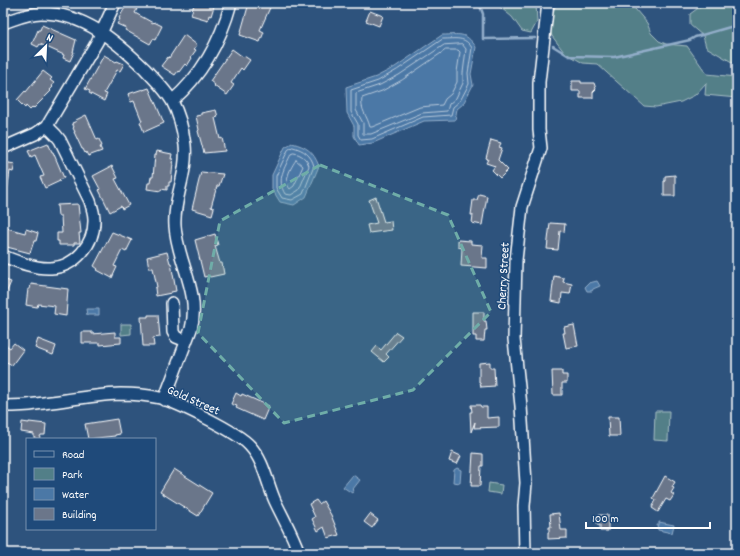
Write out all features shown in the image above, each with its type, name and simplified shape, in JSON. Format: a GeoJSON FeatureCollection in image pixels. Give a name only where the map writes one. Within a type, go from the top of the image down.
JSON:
{"type":"FeatureCollection","features":[{"type":"Feature","properties":{"kind":"street"},"geometry":{"type":"LineString","coordinates":[[3,148],[35,134],[47,126],[102,32],[115,3]]}},
{"type":"Feature","properties":{"kind":"street"},"geometry":{"type":"LineString","coordinates":[[172,101],[192,80],[215,46],[225,23],[231,3]]}},
{"type":"Feature","properties":{"kind":"street","name":"Cherry Street"},"geometry":{"type":"LineString","coordinates":[[525,553],[524,506],[526,483],[521,406],[514,339],[516,260],[522,207],[540,148],[539,82],[548,3]]}},
{"type":"Feature","properties":{"kind":"street"},"geometry":{"type":"LineString","coordinates":[[3,23],[32,14],[48,14],[79,21],[102,32],[129,54],[160,85],[172,101],[176,110],[182,129],[185,146],[184,174],[174,220],[176,235],[194,304],[193,321],[164,400]]}},
{"type":"Feature","properties":{"kind":"street"},"geometry":{"type":"LineString","coordinates":[[3,256],[43,268],[64,266],[80,255],[86,247],[94,230],[93,211],[85,192],[60,140],[47,126]]}},
{"type":"Feature","properties":{"kind":"street"},"geometry":{"type":"LineString","coordinates":[[172,303],[173,332],[176,337],[186,341]]}},
{"type":"Feature","properties":{"kind":"street","name":"Gold Street"},"geometry":{"type":"LineString","coordinates":[[3,406],[35,405],[118,394],[137,395],[164,400],[180,406],[226,429],[250,446],[264,470],[275,500],[294,538],[299,553]]}},
{"type":"Feature","properties":{"kind":"highlighted area"},"geometry":{"type":"Polygon","coordinates":[[[320,165],[448,215],[491,312],[413,390],[284,423],[198,333],[220,221],[320,165]]]}},
{"type":"Feature","properties":{"kind":"green space"},"geometry":{"type":"Polygon","coordinates":[[[495,3],[536,3],[537,22],[531,33],[522,31],[512,17],[495,3]]]}},
{"type":"Feature","properties":{"kind":"green space"},"geometry":{"type":"Polygon","coordinates":[[[565,3],[573,5],[576,3],[630,3],[647,23],[651,33],[659,41],[666,44],[687,46],[707,74],[737,77],[737,98],[705,95],[706,83],[695,95],[681,102],[656,107],[644,106],[597,64],[583,63],[564,52],[552,36],[547,25],[555,8],[565,3]]]}},
{"type":"Feature","properties":{"kind":"green space"},"geometry":{"type":"Polygon","coordinates":[[[705,3],[737,3],[737,65],[706,47],[703,36],[690,25],[690,14],[705,3]]]}},
{"type":"Feature","properties":{"kind":"green space"},"geometry":{"type":"Polygon","coordinates":[[[121,324],[131,324],[131,334],[121,335],[121,324]]]}},
{"type":"Feature","properties":{"kind":"green space"},"geometry":{"type":"Polygon","coordinates":[[[655,411],[669,411],[668,441],[654,440],[655,411]]]}},
{"type":"Feature","properties":{"kind":"green space"},"geometry":{"type":"Polygon","coordinates":[[[489,483],[502,485],[501,494],[488,492],[489,483]]]}},
{"type":"Feature","properties":{"kind":"water"},"geometry":{"type":"Polygon","coordinates":[[[442,35],[465,36],[469,38],[476,47],[471,74],[473,85],[463,104],[457,109],[455,120],[424,121],[373,143],[359,145],[354,136],[354,126],[347,113],[346,87],[376,77],[395,67],[442,35]]]}},
{"type":"Feature","properties":{"kind":"water"},"geometry":{"type":"Polygon","coordinates":[[[292,143],[309,150],[319,166],[306,197],[294,205],[280,202],[272,189],[272,175],[285,147],[292,143]]]}},
{"type":"Feature","properties":{"kind":"water"},"geometry":{"type":"Polygon","coordinates":[[[597,281],[600,286],[592,291],[587,291],[585,287],[589,283],[597,281]]]}},
{"type":"Feature","properties":{"kind":"water"},"geometry":{"type":"Polygon","coordinates":[[[86,309],[99,309],[99,315],[87,315],[86,309]]]}},
{"type":"Feature","properties":{"kind":"water"},"geometry":{"type":"Polygon","coordinates":[[[457,468],[461,470],[460,483],[453,482],[454,470],[457,468]]]}},
{"type":"Feature","properties":{"kind":"water"},"geometry":{"type":"Polygon","coordinates":[[[353,475],[360,480],[353,489],[354,490],[352,493],[343,487],[353,475]]]}},
{"type":"Feature","properties":{"kind":"water"},"geometry":{"type":"Polygon","coordinates":[[[659,522],[674,525],[672,533],[658,530],[657,525],[659,525],[659,522]]]}},
{"type":"Feature","properties":{"kind":"building"},"geometry":{"type":"Polygon","coordinates":[[[197,3],[215,3],[211,16],[209,15],[208,20],[191,15],[194,4],[196,5],[197,3]]]}},
{"type":"Feature","properties":{"kind":"building"},"geometry":{"type":"Polygon","coordinates":[[[249,3],[272,3],[260,30],[264,32],[260,42],[240,35],[249,3]]]}},
{"type":"Feature","properties":{"kind":"building"},"geometry":{"type":"Polygon","coordinates":[[[127,4],[137,9],[135,13],[153,23],[154,22],[162,26],[155,40],[153,39],[150,44],[125,30],[126,28],[117,24],[127,4]]]}},
{"type":"Feature","properties":{"kind":"building"},"geometry":{"type":"Polygon","coordinates":[[[370,11],[383,16],[379,26],[366,21],[370,11]]]}},
{"type":"Feature","properties":{"kind":"building"},"geometry":{"type":"Polygon","coordinates":[[[42,25],[76,40],[74,52],[70,61],[63,58],[64,55],[40,44],[38,47],[32,44],[38,30],[40,30],[42,25]]]}},
{"type":"Feature","properties":{"kind":"building"},"geometry":{"type":"Polygon","coordinates":[[[184,35],[197,45],[194,49],[196,50],[187,66],[185,64],[175,75],[161,66],[168,57],[169,58],[184,35]]]}},
{"type":"Feature","properties":{"kind":"building"},"geometry":{"type":"Polygon","coordinates":[[[232,49],[250,60],[243,70],[241,68],[231,83],[234,85],[227,95],[214,86],[215,85],[210,81],[232,49]]]}},
{"type":"Feature","properties":{"kind":"building"},"geometry":{"type":"Polygon","coordinates":[[[104,55],[116,62],[117,61],[124,64],[120,71],[117,70],[104,93],[107,94],[104,101],[89,93],[90,91],[85,89],[104,55]]]}},
{"type":"Feature","properties":{"kind":"building"},"geometry":{"type":"Polygon","coordinates":[[[43,71],[52,78],[50,80],[54,83],[52,86],[53,87],[50,90],[51,91],[34,108],[33,107],[30,110],[26,106],[25,108],[17,100],[25,91],[26,92],[43,71]]]}},
{"type":"Feature","properties":{"kind":"building"},"geometry":{"type":"Polygon","coordinates":[[[572,81],[594,83],[596,89],[593,92],[593,98],[580,98],[580,91],[572,91],[572,81]]]}},
{"type":"Feature","properties":{"kind":"building"},"geometry":{"type":"Polygon","coordinates":[[[149,88],[164,123],[144,132],[140,122],[142,121],[134,101],[131,102],[128,94],[149,88]]]}},
{"type":"Feature","properties":{"kind":"building"},"geometry":{"type":"Polygon","coordinates":[[[216,110],[218,117],[215,118],[220,139],[222,138],[225,151],[204,153],[198,131],[196,116],[201,115],[201,113],[216,110]]]}},
{"type":"Feature","properties":{"kind":"building"},"geometry":{"type":"Polygon","coordinates":[[[86,115],[97,140],[99,139],[102,146],[100,147],[102,151],[88,156],[82,149],[74,132],[72,123],[86,115]]]}},
{"type":"Feature","properties":{"kind":"building"},"geometry":{"type":"Polygon","coordinates":[[[491,140],[501,143],[499,147],[502,148],[498,160],[508,170],[500,178],[492,170],[495,166],[486,163],[491,140]]]}},
{"type":"Feature","properties":{"kind":"building"},"geometry":{"type":"Polygon","coordinates":[[[48,143],[64,178],[45,188],[40,177],[44,176],[35,155],[31,157],[28,151],[48,143]]]}},
{"type":"Feature","properties":{"kind":"building"},"geometry":{"type":"Polygon","coordinates":[[[157,151],[172,154],[171,159],[173,159],[173,163],[171,182],[169,182],[169,186],[167,186],[167,190],[161,189],[161,191],[147,189],[151,177],[153,177],[155,155],[157,151]]]}},
{"type":"Feature","properties":{"kind":"building"},"geometry":{"type":"Polygon","coordinates":[[[3,162],[15,164],[13,172],[10,171],[7,192],[3,192],[3,162]]]}},
{"type":"Feature","properties":{"kind":"building"},"geometry":{"type":"Polygon","coordinates":[[[112,166],[118,178],[115,179],[129,205],[122,209],[121,206],[110,212],[93,176],[112,166]]]}},
{"type":"Feature","properties":{"kind":"building"},"geometry":{"type":"Polygon","coordinates":[[[201,172],[223,174],[219,186],[217,186],[211,207],[214,208],[212,215],[192,209],[201,172]]]}},
{"type":"Feature","properties":{"kind":"building"},"geometry":{"type":"Polygon","coordinates":[[[675,175],[675,196],[664,196],[665,176],[675,175]]]}},
{"type":"Feature","properties":{"kind":"building"},"geometry":{"type":"Polygon","coordinates":[[[479,194],[487,196],[482,225],[472,223],[473,215],[471,215],[473,200],[477,200],[479,194]]]}},
{"type":"Feature","properties":{"kind":"building"},"geometry":{"type":"Polygon","coordinates":[[[376,197],[384,222],[391,221],[392,230],[369,233],[367,225],[377,223],[369,200],[376,197]]]}},
{"type":"Feature","properties":{"kind":"building"},"geometry":{"type":"Polygon","coordinates":[[[78,204],[81,233],[79,233],[80,243],[74,243],[74,245],[59,245],[59,241],[57,241],[57,233],[62,233],[61,216],[58,216],[57,205],[78,204]]]}},
{"type":"Feature","properties":{"kind":"building"},"geometry":{"type":"Polygon","coordinates":[[[550,223],[565,224],[564,232],[560,231],[558,250],[547,249],[550,223]]]}},
{"type":"Feature","properties":{"kind":"building"},"geometry":{"type":"Polygon","coordinates":[[[3,227],[25,233],[26,229],[38,233],[30,253],[3,246],[3,227]]]}},
{"type":"Feature","properties":{"kind":"building"},"geometry":{"type":"Polygon","coordinates":[[[112,232],[132,240],[126,252],[122,250],[114,266],[117,267],[112,278],[97,270],[98,269],[94,266],[112,232]]]}},
{"type":"Feature","properties":{"kind":"building"},"geometry":{"type":"Polygon","coordinates":[[[215,234],[218,245],[215,246],[220,263],[222,263],[224,274],[204,277],[195,240],[215,234]]]}},
{"type":"Feature","properties":{"kind":"building"},"geometry":{"type":"Polygon","coordinates":[[[458,240],[471,241],[471,244],[483,245],[482,258],[487,258],[487,268],[461,266],[462,248],[458,247],[458,240]]]}},
{"type":"Feature","properties":{"kind":"building"},"geometry":{"type":"Polygon","coordinates":[[[167,252],[171,263],[176,291],[156,296],[155,288],[157,287],[153,268],[149,268],[147,257],[167,252]]]}},
{"type":"Feature","properties":{"kind":"building"},"geometry":{"type":"Polygon","coordinates":[[[554,276],[564,278],[563,282],[572,284],[570,294],[562,293],[561,303],[551,301],[554,276]]]}},
{"type":"Feature","properties":{"kind":"building"},"geometry":{"type":"Polygon","coordinates":[[[3,279],[11,282],[3,300],[3,279]]]}},
{"type":"Feature","properties":{"kind":"building"},"geometry":{"type":"Polygon","coordinates":[[[31,284],[68,289],[66,316],[54,314],[55,306],[38,304],[37,307],[26,305],[28,289],[30,289],[31,284]]]}},
{"type":"Feature","properties":{"kind":"building"},"geometry":{"type":"Polygon","coordinates":[[[473,312],[484,312],[484,321],[486,321],[487,330],[485,330],[484,341],[476,341],[476,336],[473,336],[473,312]]]}},
{"type":"Feature","properties":{"kind":"building"},"geometry":{"type":"Polygon","coordinates":[[[148,315],[158,315],[160,337],[153,338],[154,346],[143,346],[141,317],[148,317],[148,315]]]}},
{"type":"Feature","properties":{"kind":"building"},"geometry":{"type":"Polygon","coordinates":[[[574,325],[578,346],[566,348],[563,333],[565,333],[564,327],[574,325]]]}},
{"type":"Feature","properties":{"kind":"building"},"geometry":{"type":"Polygon","coordinates":[[[82,332],[92,332],[92,334],[115,332],[115,337],[121,337],[121,343],[100,345],[100,343],[82,343],[82,332]]]}},
{"type":"Feature","properties":{"kind":"building"},"geometry":{"type":"Polygon","coordinates":[[[396,332],[402,336],[386,354],[389,357],[384,362],[372,352],[377,346],[381,350],[396,332]]]}},
{"type":"Feature","properties":{"kind":"building"},"geometry":{"type":"Polygon","coordinates":[[[38,339],[56,346],[53,355],[35,348],[38,339]]]}},
{"type":"Feature","properties":{"kind":"building"},"geometry":{"type":"Polygon","coordinates":[[[3,343],[10,348],[14,343],[23,350],[12,365],[3,360],[3,343]]]}},
{"type":"Feature","properties":{"kind":"building"},"geometry":{"type":"Polygon","coordinates":[[[490,362],[490,368],[494,368],[495,386],[481,387],[479,382],[479,363],[490,362]]]}},
{"type":"Feature","properties":{"kind":"building"},"geometry":{"type":"Polygon","coordinates":[[[552,371],[562,371],[562,375],[567,375],[567,383],[562,383],[562,395],[553,395],[552,371]]]}},
{"type":"Feature","properties":{"kind":"building"},"geometry":{"type":"Polygon","coordinates":[[[236,393],[241,396],[242,394],[269,406],[263,420],[236,408],[237,406],[231,404],[236,393]]]}},
{"type":"Feature","properties":{"kind":"building"},"geometry":{"type":"Polygon","coordinates":[[[471,405],[487,407],[487,418],[499,417],[499,427],[474,428],[475,422],[471,432],[471,405]]]}},
{"type":"Feature","properties":{"kind":"building"},"geometry":{"type":"Polygon","coordinates":[[[608,417],[619,417],[620,436],[609,436],[608,417]]]}},
{"type":"Feature","properties":{"kind":"building"},"geometry":{"type":"Polygon","coordinates":[[[117,419],[120,434],[115,436],[88,438],[85,424],[117,419]]]}},
{"type":"Feature","properties":{"kind":"building"},"geometry":{"type":"Polygon","coordinates":[[[22,422],[46,424],[45,435],[41,435],[40,438],[34,438],[34,434],[21,432],[22,422]]]}},
{"type":"Feature","properties":{"kind":"building"},"geometry":{"type":"Polygon","coordinates":[[[452,452],[461,456],[457,464],[449,461],[452,452]]]}},
{"type":"Feature","properties":{"kind":"building"},"geometry":{"type":"Polygon","coordinates":[[[473,453],[483,454],[480,486],[471,486],[473,453]]]}},
{"type":"Feature","properties":{"kind":"building"},"geometry":{"type":"Polygon","coordinates":[[[174,469],[212,493],[198,516],[160,492],[174,469]]]}},
{"type":"Feature","properties":{"kind":"building"},"geometry":{"type":"Polygon","coordinates":[[[665,476],[675,482],[671,493],[674,495],[670,501],[666,499],[658,512],[652,508],[656,500],[653,498],[665,476]]]}},
{"type":"Feature","properties":{"kind":"building"},"geometry":{"type":"Polygon","coordinates":[[[316,500],[319,504],[323,501],[331,515],[339,535],[328,538],[324,527],[318,531],[312,519],[315,517],[309,504],[316,500]]]}},
{"type":"Feature","properties":{"kind":"building"},"geometry":{"type":"Polygon","coordinates":[[[559,513],[561,530],[567,530],[567,538],[548,539],[549,527],[551,527],[550,514],[559,513]]]}},
{"type":"Feature","properties":{"kind":"building"},"geometry":{"type":"Polygon","coordinates":[[[370,514],[378,520],[372,528],[364,522],[370,514]]]}},
{"type":"Feature","properties":{"kind":"building"},"geometry":{"type":"Polygon","coordinates":[[[598,515],[608,515],[608,531],[600,531],[600,525],[597,525],[598,515]]]}},
{"type":"Feature","properties":{"kind":"waterway"},"geometry":{"type":"LineString","coordinates":[[479,3],[483,14],[483,39],[535,38]]}},
{"type":"Feature","properties":{"kind":"waterway"},"geometry":{"type":"LineString","coordinates":[[553,46],[569,56],[614,57],[690,40],[695,37],[737,25]]}}]}
